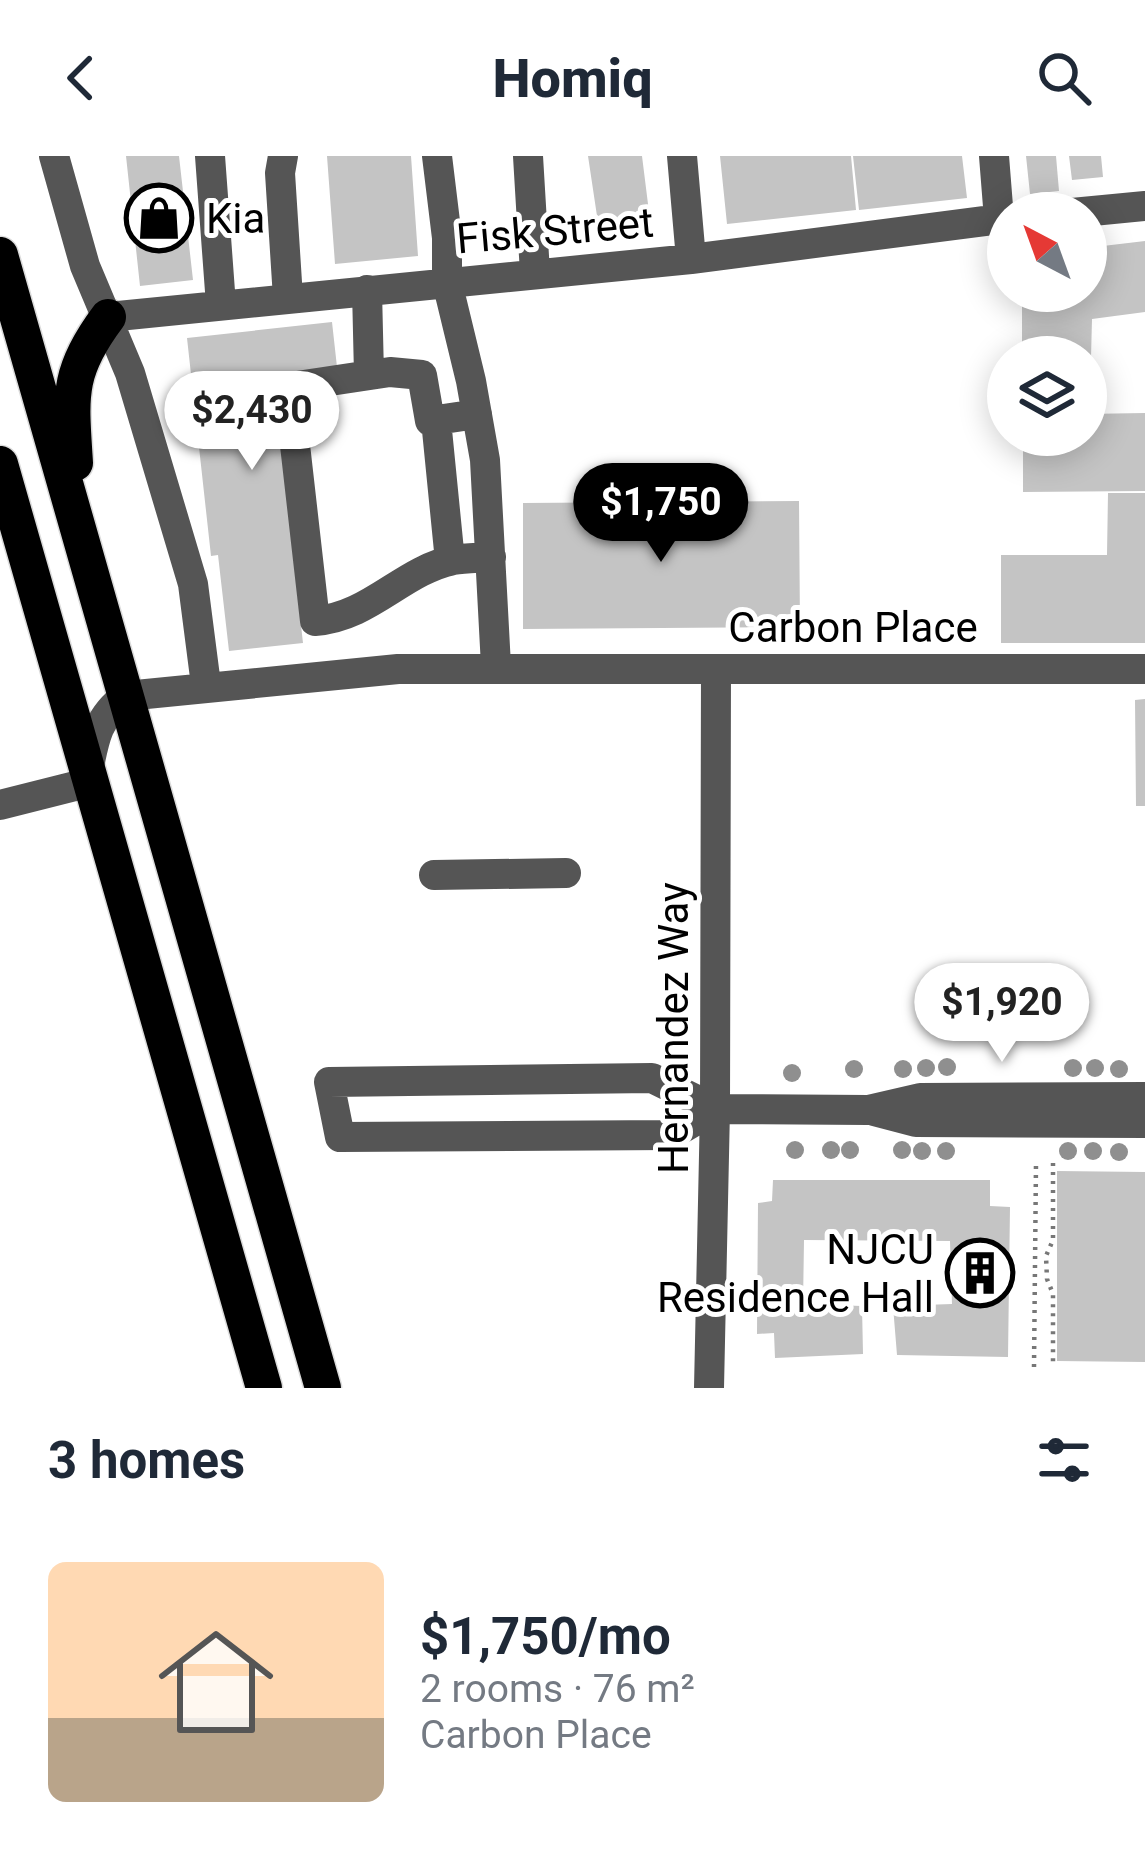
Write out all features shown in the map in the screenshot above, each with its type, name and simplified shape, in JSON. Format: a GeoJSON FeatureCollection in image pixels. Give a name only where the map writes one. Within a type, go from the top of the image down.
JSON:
{"type":"FeatureCollection","features":[{"type":"Feature","properties":{"kind":"highway"},"geometry":{"type":"LineString","coordinates":[[0,255],[323,1388]]}},
{"type":"Feature","properties":{"kind":"highway"},"geometry":{"type":"LineString","coordinates":[[79,532],[71,399],[77,367],[108,317]]}},
{"type":"Feature","properties":{"kind":"highway"},"geometry":{"type":"LineString","coordinates":[[1,473],[264,1388]]}},
{"type":"Feature","properties":{"kind":"street"},"geometry":{"type":"LineString","coordinates":[[54,156],[85,266],[130,373],[193,584],[206,686]]}},
{"type":"Feature","properties":{"kind":"street"},"geometry":{"type":"LineString","coordinates":[[210,156],[221,305]]}},
{"type":"Feature","properties":{"kind":"street"},"geometry":{"type":"LineString","coordinates":[[284,156],[280,173],[288,298]]}},
{"type":"Feature","properties":{"kind":"street"},"geometry":{"type":"LineString","coordinates":[[0,805],[89,777],[95,733],[107,710],[126,696],[347,672],[496,666],[485,460],[447,281],[437,156]]}},
{"type":"Feature","properties":{"kind":"street"},"geometry":{"type":"LineString","coordinates":[[528,156],[535,273]]}},
{"type":"Feature","properties":{"kind":"street"},"geometry":{"type":"LineString","coordinates":[[682,156],[692,259]]}},
{"type":"Feature","properties":{"kind":"street"},"geometry":{"type":"LineString","coordinates":[[994,156],[1000,192]]}},
{"type":"Feature","properties":{"kind":"street"},"geometry":{"type":"LineString","coordinates":[[1107,210],[1145,206]]}},
{"type":"Feature","properties":{"kind":"street","name":"Fisk Street"},"geometry":{"type":"LineString","coordinates":[[108,317],[692,259],[987,221]]}},
{"type":"Feature","properties":{"kind":"street"},"geometry":{"type":"LineString","coordinates":[[367,290],[370,375]]}},
{"type":"Feature","properties":{"kind":"street"},"geometry":{"type":"LineString","coordinates":[[477,414],[430,421],[422,375],[390,372],[297,386],[290,401],[315,621],[342,619],[450,560],[491,557]]}},
{"type":"Feature","properties":{"kind":"street"},"geometry":{"type":"LineString","coordinates":[[436,420],[450,560]]}},
{"type":"Feature","properties":{"kind":"street"},"geometry":{"type":"LineString","coordinates":[[342,619],[347,672]]}},
{"type":"Feature","properties":{"kind":"street","name":"Carbon Place"},"geometry":{"type":"LineString","coordinates":[[496,666],[1145,669]]}},
{"type":"Feature","properties":{"kind":"street","name":"Hernandez Way"},"geometry":{"type":"LineString","coordinates":[[710,1388],[716,669]]}},
{"type":"Feature","properties":{"kind":"street"},"geometry":{"type":"LineString","coordinates":[[434,875],[566,873]]}},
{"type":"Feature","properties":{"kind":"street"},"geometry":{"type":"LineString","coordinates":[[715,1108],[671,1135],[340,1137],[328,1082],[652,1078],[715,1108],[868,1110],[916,1122],[1145,1123]]}},
{"type":"Feature","properties":{"kind":"street"},"geometry":{"type":"LineString","coordinates":[[868,1110],[920,1098],[1145,1097]]}},
{"type":"Feature","properties":{"kind":"path"},"geometry":{"type":"LineString","coordinates":[[1034,1367],[1036,1163]]}},
{"type":"Feature","properties":{"kind":"path"},"geometry":{"type":"LineString","coordinates":[[1053,1163],[1054,1240],[1046,1256],[1053,1294],[1053,1367]]}},
{"type":"Feature","properties":{"kind":"building","name":"Kia"},"geometry":{"type":"Polygon","coordinates":[[[126,156],[179,156],[193,280],[140,286],[126,156]]]}},
{"type":"Feature","properties":{"kind":"building"},"geometry":{"type":"Polygon","coordinates":[[[327,156],[411,156],[418,256],[335,264],[327,156]]]}},
{"type":"Feature","properties":{"kind":"building"},"geometry":{"type":"Polygon","coordinates":[[[588,156],[642,156],[649,212],[645,213],[646,231],[600,236],[588,156]]]}},
{"type":"Feature","properties":{"kind":"building"},"geometry":{"type":"Polygon","coordinates":[[[720,156],[851,156],[856,210],[727,224],[720,156]]]}},
{"type":"Feature","properties":{"kind":"building"},"geometry":{"type":"Polygon","coordinates":[[[853,156],[962,156],[967,198],[859,210],[853,156]]]}},
{"type":"Feature","properties":{"kind":"building"},"geometry":{"type":"Polygon","coordinates":[[[1026,156],[1056,156],[1059,191],[1030,192],[1026,156]]]}},
{"type":"Feature","properties":{"kind":"building"},"geometry":{"type":"Polygon","coordinates":[[[1069,156],[1101,156],[1103,177],[1072,180],[1069,156]]]}},
{"type":"Feature","properties":{"kind":"building"},"geometry":{"type":"Polygon","coordinates":[[[1145,241],[1145,312],[1092,319],[1092,336],[1022,336],[1022,312],[1107,312],[1107,246],[1145,241]]]}},
{"type":"Feature","properties":{"kind":"building"},"geometry":{"type":"Polygon","coordinates":[[[332,322],[337,367],[273,374],[303,643],[229,651],[218,555],[211,556],[187,338],[332,322]]]}},
{"type":"Feature","properties":{"kind":"building"},"geometry":{"type":"Polygon","coordinates":[[[1145,413],[1145,491],[1023,492],[1023,456],[1107,456],[1107,414],[1145,413]]]}},
{"type":"Feature","properties":{"kind":"building"},"geometry":{"type":"Polygon","coordinates":[[[1108,493],[1145,493],[1145,643],[1001,643],[1001,555],[1107,555],[1108,493]]]}},
{"type":"Feature","properties":{"kind":"building"},"geometry":{"type":"Polygon","coordinates":[[[799,501],[800,627],[523,629],[523,503],[799,501]]]}},
{"type":"Feature","properties":{"kind":"building"},"geometry":{"type":"Polygon","coordinates":[[[1145,699],[1145,806],[1136,806],[1135,700],[1145,699]]]}},
{"type":"Feature","properties":{"kind":"building"},"geometry":{"type":"Polygon","coordinates":[[[1057,1171],[1145,1172],[1145,1362],[1057,1361],[1057,1171]]]}},
{"type":"Feature","properties":{"kind":"building","name":"NJCU Residence Hall"},"geometry":{"type":"Polygon","coordinates":[[[773,1180],[990,1180],[990,1206],[1010,1207],[1008,1357],[897,1355],[893,1306],[952,1304],[950,1241],[804,1240],[803,1304],[862,1306],[863,1354],[775,1358],[774,1333],[757,1334],[758,1203],[772,1201],[773,1180]]]}},
{"type":"Feature","properties":{"kind":"place","name":"Kia"},"geometry":{"type":"Point","coordinates":[159,218]}},
{"type":"Feature","properties":{"kind":"place","name":"NJCU Residence Hall"},"geometry":{"type":"Point","coordinates":[980,1273]}}]}
